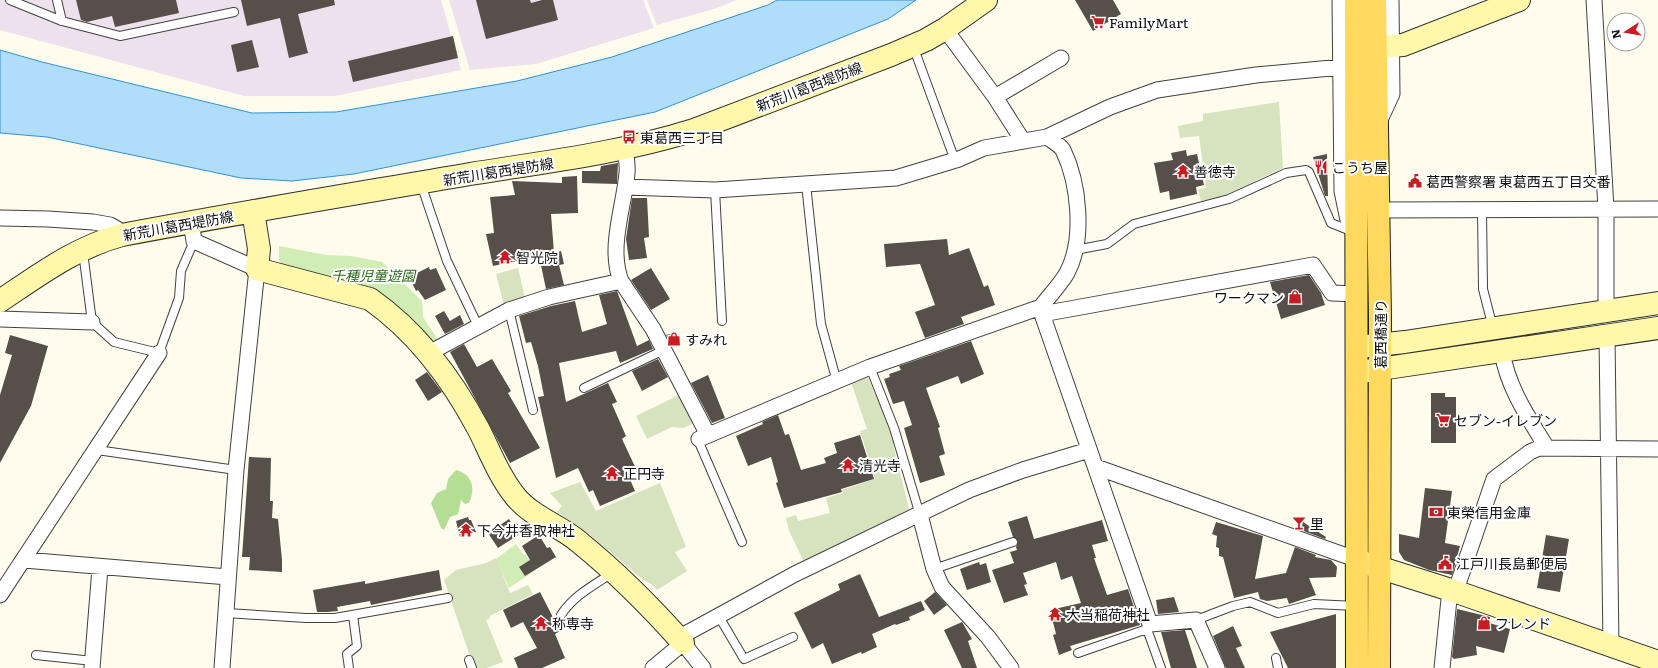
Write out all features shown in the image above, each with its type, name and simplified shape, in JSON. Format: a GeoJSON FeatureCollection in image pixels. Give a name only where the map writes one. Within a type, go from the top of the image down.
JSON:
{"type":"FeatureCollection","features":[{"type":"Feature","properties":{"kind":"main road","name":"葛西橋通り"},"geometry":{"type":"LineString","coordinates":[[1356,0],[1374,38],[1377,125],[1380,370],[1378,668]]}},
{"type":"Feature","properties":{"kind":"main road","name":"葛西橋通り"},"geometry":{"type":"LineString","coordinates":[[1357,668],[1357,264],[1374,38],[1375,0]]}},
{"type":"Feature","properties":{"kind":"street","name":"新荒川葛西堤防線"},"geometry":{"type":"LineString","coordinates":[[0,301],[82,248],[102,240],[122,235],[192,231],[253,211],[560,161],[625,149],[694,130],[913,45],[945,29],[986,0]]}},
{"type":"Feature","properties":{"kind":"street"},"geometry":{"type":"LineString","coordinates":[[1340,0],[1342,67],[1342,191],[1357,264]]}},
{"type":"Feature","properties":{"kind":"street"},"geometry":{"type":"LineString","coordinates":[[1391,0],[1374,38],[1403,45],[1519,0]]}},
{"type":"Feature","properties":{"kind":"street"},"geometry":{"type":"LineString","coordinates":[[1594,0],[1606,209],[1606,311]]}},
{"type":"Feature","properties":{"kind":"street"},"geometry":{"type":"LineString","coordinates":[[945,29],[995,97],[1023,141]]}},
{"type":"Feature","properties":{"kind":"street"},"geometry":{"type":"LineString","coordinates":[[995,97],[1061,58]]}},
{"type":"Feature","properties":{"kind":"street"},"geometry":{"type":"LineString","coordinates":[[625,187],[715,190],[896,178],[959,159],[984,148],[1047,137],[1110,106],[1157,90],[1256,75],[1342,67]]}},
{"type":"Feature","properties":{"kind":"street"},"geometry":{"type":"LineString","coordinates":[[1041,310],[1067,273],[1075,250],[1078,229],[1075,187],[1062,149],[1047,137]]}},
{"type":"Feature","properties":{"kind":"street"},"geometry":{"type":"LineString","coordinates":[[625,149],[627,172],[617,246],[617,272],[637,302],[664,350],[703,437],[870,367],[1041,310],[1313,265],[1332,293],[1358,294]]}},
{"type":"Feature","properties":{"kind":"street"},"geometry":{"type":"LineString","coordinates":[[1379,210],[1658,209]]}},
{"type":"Feature","properties":{"kind":"street"},"geometry":{"type":"LineString","coordinates":[[222,668],[236,470],[259,249],[253,211]]}},
{"type":"Feature","properties":{"kind":"street"},"geometry":{"type":"LineString","coordinates":[[0,218],[93,222],[110,225],[117,229],[122,235]]}},
{"type":"Feature","properties":{"kind":"street"},"geometry":{"type":"LineString","coordinates":[[192,231],[257,268],[370,299],[384,309],[430,353],[438,364],[478,429],[496,466],[515,496],[529,509],[578,541],[646,603],[703,668]]}},
{"type":"Feature","properties":{"kind":"street"},"geometry":{"type":"LineString","coordinates":[[430,353],[509,310],[549,298],[621,280]]}},
{"type":"Feature","properties":{"kind":"street"},"geometry":{"type":"LineString","coordinates":[[1358,347],[1658,303]]}},
{"type":"Feature","properties":{"kind":"street"},"geometry":{"type":"LineString","coordinates":[[1041,310],[1096,467],[1149,627],[1196,620],[1217,668]]}},
{"type":"Feature","properties":{"kind":"street"},"geometry":{"type":"LineString","coordinates":[[0,319],[92,322]]}},
{"type":"Feature","properties":{"kind":"street"},"geometry":{"type":"LineString","coordinates":[[1358,372],[1380,370],[1658,328]]}},
{"type":"Feature","properties":{"kind":"street"},"geometry":{"type":"LineString","coordinates":[[1608,336],[1611,647]]}},
{"type":"Feature","properties":{"kind":"street"},"geometry":{"type":"LineString","coordinates":[[1502,352],[1505,368],[1514,392],[1547,448]]}},
{"type":"Feature","properties":{"kind":"street"},"geometry":{"type":"LineString","coordinates":[[0,595],[97,450],[159,353]]}},
{"type":"Feature","properties":{"kind":"street"},"geometry":{"type":"LineString","coordinates":[[1442,668],[1449,599],[1458,584],[1494,479],[1530,452],[1539,448],[1609,450],[1658,449]]}},
{"type":"Feature","properties":{"kind":"street"},"geometry":{"type":"LineString","coordinates":[[653,668],[680,640],[718,615],[795,574],[920,515],[969,490],[1023,470],[1089,450]]}},
{"type":"Feature","properties":{"kind":"street"},"geometry":{"type":"LineString","coordinates":[[1096,467],[1378,567],[1454,591],[1611,647],[1658,662]]}},
{"type":"Feature","properties":{"kind":"street"},"geometry":{"type":"LineString","coordinates":[[920,515],[934,569],[942,587],[988,637],[1010,668]]}},
{"type":"Feature","properties":{"kind":"street"},"geometry":{"type":"LineString","coordinates":[[24,560],[100,568],[228,577]]}},
{"type":"Feature","properties":{"kind":"street"},"geometry":{"type":"LineString","coordinates":[[93,665],[100,568]]}},
{"type":"Feature","properties":{"kind":"lane"},"geometry":{"type":"LineString","coordinates":[[10,0],[62,22],[120,36],[234,12]]}},
{"type":"Feature","properties":{"kind":"lane"},"geometry":{"type":"LineString","coordinates":[[57,0],[62,22]]}},
{"type":"Feature","properties":{"kind":"lane"},"geometry":{"type":"LineString","coordinates":[[913,45],[953,155],[959,159]]}},
{"type":"Feature","properties":{"kind":"lane"},"geometry":{"type":"LineString","coordinates":[[1075,250],[1107,244],[1134,224],[1229,199],[1286,173],[1306,170],[1309,172],[1331,223],[1351,231]]}},
{"type":"Feature","properties":{"kind":"lane"},"geometry":{"type":"LineString","coordinates":[[420,183],[447,260],[478,326]]}},
{"type":"Feature","properties":{"kind":"lane"},"geometry":{"type":"LineString","coordinates":[[806,184],[821,324],[837,382]]}},
{"type":"Feature","properties":{"kind":"lane"},"geometry":{"type":"LineString","coordinates":[[715,190],[722,321]]}},
{"type":"Feature","properties":{"kind":"lane"},"geometry":{"type":"LineString","coordinates":[[1482,210],[1483,289],[1493,328]]}},
{"type":"Feature","properties":{"kind":"lane"},"geometry":{"type":"LineString","coordinates":[[82,248],[92,322],[114,342],[159,353],[179,298],[181,271],[192,231]]}},
{"type":"Feature","properties":{"kind":"lane"},"geometry":{"type":"LineString","coordinates":[[509,310],[533,410]]}},
{"type":"Feature","properties":{"kind":"lane"},"geometry":{"type":"LineString","coordinates":[[584,388],[664,350]]}},
{"type":"Feature","properties":{"kind":"lane"},"geometry":{"type":"LineString","coordinates":[[870,367],[894,428],[920,515]]}},
{"type":"Feature","properties":{"kind":"lane"},"geometry":{"type":"LineString","coordinates":[[703,437],[698,440],[742,542]]}},
{"type":"Feature","properties":{"kind":"lane"},"geometry":{"type":"LineString","coordinates":[[97,450],[236,470]]}},
{"type":"Feature","properties":{"kind":"lane"},"geometry":{"type":"LineString","coordinates":[[934,569],[1013,542]]}},
{"type":"Feature","properties":{"kind":"lane"},"geometry":{"type":"LineString","coordinates":[[561,615],[578,596],[612,573]]}},
{"type":"Feature","properties":{"kind":"lane"},"geometry":{"type":"LineString","coordinates":[[226,613],[306,618],[335,618],[448,598]]}},
{"type":"Feature","properties":{"kind":"lane"},"geometry":{"type":"LineString","coordinates":[[1196,620],[1233,606],[1250,602],[1278,613],[1314,604],[1357,606]]}},
{"type":"Feature","properties":{"kind":"lane"},"geometry":{"type":"LineString","coordinates":[[349,668],[346,654],[357,646],[353,615]]}},
{"type":"Feature","properties":{"kind":"lane"},"geometry":{"type":"LineString","coordinates":[[718,615],[744,659],[793,638]]}},
{"type":"Feature","properties":{"kind":"lane"},"geometry":{"type":"LineString","coordinates":[[1078,653],[1149,627],[1161,668]]}},
{"type":"Feature","properties":{"kind":"lane"},"geometry":{"type":"LineString","coordinates":[[36,655],[93,665]]}},
{"type":"Feature","properties":{"kind":"lane"},"geometry":{"type":"LineString","coordinates":[[1276,658],[1278,668]]}},
{"type":"Feature","properties":{"kind":"shaded area"},"geometry":{"type":"Polygon","coordinates":[[[0,0],[441,0],[461,70],[335,96],[244,96],[0,30],[0,0]]]}},
{"type":"Feature","properties":{"kind":"shaded area"},"geometry":{"type":"Polygon","coordinates":[[[449,0],[643,0],[654,28],[536,64],[470,70],[449,0]]]}},
{"type":"Feature","properties":{"kind":"shaded area"},"geometry":{"type":"Polygon","coordinates":[[[647,0],[737,0],[717,8],[657,25],[647,0]]]}},
{"type":"Feature","properties":{"kind":"green space"},"geometry":{"type":"Polygon","coordinates":[[[1279,102],[1283,168],[1255,181],[1255,183],[1232,196],[1201,201],[1198,189],[1206,188],[1199,136],[1180,138],[1178,126],[1203,121],[1203,114],[1279,102]]]}},
{"type":"Feature","properties":{"kind":"green space","name":"千種児童遊園"},"geometry":{"type":"Polygon","coordinates":[[[279,246],[326,255],[351,256],[382,262],[422,301],[423,317],[440,343],[431,347],[389,300],[286,269],[279,261],[279,246]]]}},
{"type":"Feature","properties":{"kind":"green space"},"geometry":{"type":"Polygon","coordinates":[[[518,268],[525,298],[504,305],[496,274],[518,268]]]}},
{"type":"Feature","properties":{"kind":"green space"},"geometry":{"type":"Polygon","coordinates":[[[867,375],[896,442],[893,444],[909,509],[805,564],[789,531],[786,518],[796,515],[798,521],[830,513],[826,498],[843,493],[842,490],[875,479],[860,431],[867,429],[851,382],[867,375]]]}},
{"type":"Feature","properties":{"kind":"green space"},"geometry":{"type":"Polygon","coordinates":[[[679,395],[694,423],[683,428],[672,427],[647,439],[636,416],[679,395]]]}},
{"type":"Feature","properties":{"kind":"green space"},"geometry":{"type":"Polygon","coordinates":[[[456,470],[469,478],[472,487],[471,497],[469,503],[465,504],[461,500],[458,514],[450,517],[444,530],[441,528],[431,503],[437,493],[446,489],[448,479],[456,470]]]}},
{"type":"Feature","properties":{"kind":"green space"},"geometry":{"type":"Polygon","coordinates":[[[580,482],[596,511],[660,483],[686,547],[675,552],[687,571],[657,590],[588,533],[557,512],[562,506],[550,493],[580,482]]]}},
{"type":"Feature","properties":{"kind":"green space"},"geometry":{"type":"Polygon","coordinates":[[[516,544],[536,570],[509,588],[496,559],[516,544]]]}},
{"type":"Feature","properties":{"kind":"green space"},"geometry":{"type":"Polygon","coordinates":[[[496,558],[510,593],[528,585],[533,594],[490,616],[490,618],[486,620],[503,662],[487,668],[474,668],[444,580],[456,570],[486,563],[496,558]]]}},
{"type":"Feature","properties":{"kind":"water"},"geometry":{"type":"Polygon","coordinates":[[[777,0],[916,0],[888,19],[655,112],[354,174],[292,181],[241,178],[47,137],[0,133],[0,50],[42,62],[252,113],[336,112],[517,81],[612,57],[768,5],[777,0]]]}},
{"type":"Feature","properties":{"kind":"building"},"geometry":{"type":"Polygon","coordinates":[[[76,0],[176,0],[179,13],[115,27],[112,16],[87,22],[81,20],[76,0]]]}},
{"type":"Feature","properties":{"kind":"building"},"geometry":{"type":"Polygon","coordinates":[[[241,0],[334,0],[335,5],[298,14],[308,53],[289,58],[280,18],[247,26],[241,0]]]}},
{"type":"Feature","properties":{"kind":"building"},"geometry":{"type":"Polygon","coordinates":[[[476,0],[530,0],[531,3],[542,0],[553,0],[558,20],[486,39],[476,0]]]}},
{"type":"Feature","properties":{"kind":"building","name":"FamilyMart"},"geometry":{"type":"Polygon","coordinates":[[[1075,0],[1113,0],[1121,14],[1093,31],[1075,0]]]}},
{"type":"Feature","properties":{"kind":"building"},"geometry":{"type":"Polygon","coordinates":[[[453,36],[458,58],[353,82],[348,61],[453,36]]]}},
{"type":"Feature","properties":{"kind":"building"},"geometry":{"type":"Polygon","coordinates":[[[252,40],[259,67],[237,72],[231,45],[252,40]]]}},
{"type":"Feature","properties":{"kind":"building"},"geometry":{"type":"Polygon","coordinates":[[[1186,150],[1187,156],[1197,154],[1204,185],[1196,187],[1197,194],[1170,200],[1169,191],[1160,193],[1154,163],[1173,160],[1171,153],[1186,150]]]}},
{"type":"Feature","properties":{"kind":"building"},"geometry":{"type":"Polygon","coordinates":[[[1327,154],[1328,196],[1325,196],[1313,157],[1327,154]]]}},
{"type":"Feature","properties":{"kind":"building"},"geometry":{"type":"Polygon","coordinates":[[[618,163],[617,184],[582,183],[582,171],[600,171],[601,166],[618,163]]]}},
{"type":"Feature","properties":{"kind":"building"},"geometry":{"type":"Polygon","coordinates":[[[577,176],[578,213],[551,214],[554,253],[561,251],[564,264],[559,265],[564,285],[546,289],[539,256],[493,266],[486,234],[494,233],[490,197],[515,195],[512,181],[562,183],[562,177],[577,176]]]}},
{"type":"Feature","properties":{"kind":"building"},"geometry":{"type":"Polygon","coordinates":[[[632,198],[647,198],[649,237],[644,238],[647,258],[629,260],[626,239],[632,198]]]}},
{"type":"Feature","properties":{"kind":"building"},"geometry":{"type":"Polygon","coordinates":[[[947,239],[949,255],[969,248],[984,287],[988,285],[995,305],[961,317],[964,324],[925,338],[915,312],[935,305],[920,264],[886,267],[884,244],[947,239]]]}},
{"type":"Feature","properties":{"kind":"building"},"geometry":{"type":"Polygon","coordinates":[[[429,267],[430,270],[436,268],[446,290],[425,300],[418,290],[416,291],[409,277],[429,267]]]}},
{"type":"Feature","properties":{"kind":"building"},"geometry":{"type":"Polygon","coordinates":[[[651,268],[670,299],[651,310],[631,280],[651,268]]]}},
{"type":"Feature","properties":{"kind":"building"},"geometry":{"type":"Polygon","coordinates":[[[1309,275],[1321,293],[1325,305],[1281,319],[1270,282],[1309,275]]]}},
{"type":"Feature","properties":{"kind":"building"},"geometry":{"type":"Polygon","coordinates":[[[617,291],[637,346],[649,340],[653,349],[620,363],[616,351],[559,363],[566,402],[608,383],[617,402],[612,404],[626,436],[622,439],[638,473],[629,477],[635,491],[600,506],[593,490],[589,492],[578,468],[556,478],[538,397],[544,396],[538,366],[531,342],[526,343],[519,316],[551,306],[575,301],[582,332],[607,324],[599,295],[617,291]]]}},
{"type":"Feature","properties":{"kind":"building"},"geometry":{"type":"Polygon","coordinates":[[[444,311],[450,321],[460,315],[464,324],[445,334],[435,316],[444,311]]]}},
{"type":"Feature","properties":{"kind":"building"},"geometry":{"type":"Polygon","coordinates":[[[675,333],[678,344],[672,346],[666,335],[675,333]]]}},
{"type":"Feature","properties":{"kind":"building"},"geometry":{"type":"Polygon","coordinates":[[[10,335],[48,346],[31,406],[0,463],[0,395],[12,355],[5,353],[10,335]]]}},
{"type":"Feature","properties":{"kind":"building"},"geometry":{"type":"Polygon","coordinates":[[[971,341],[984,374],[961,384],[958,376],[926,388],[940,427],[938,428],[945,454],[939,456],[945,475],[920,483],[904,428],[912,425],[904,401],[893,404],[884,379],[890,377],[889,374],[901,370],[899,366],[971,341]]]}},
{"type":"Feature","properties":{"kind":"building"},"geometry":{"type":"Polygon","coordinates":[[[464,344],[477,367],[492,359],[511,391],[508,393],[540,448],[510,463],[450,352],[464,344]]]}},
{"type":"Feature","properties":{"kind":"building"},"geometry":{"type":"Polygon","coordinates":[[[658,359],[668,377],[642,391],[632,371],[658,359]]]}},
{"type":"Feature","properties":{"kind":"building"},"geometry":{"type":"Polygon","coordinates":[[[427,372],[442,392],[428,401],[415,380],[427,372]]]}},
{"type":"Feature","properties":{"kind":"building"},"geometry":{"type":"Polygon","coordinates":[[[708,375],[725,418],[712,423],[691,383],[708,375]]]}},
{"type":"Feature","properties":{"kind":"building","name":"セブン-イレブン"},"geometry":{"type":"Polygon","coordinates":[[[1431,393],[1445,393],[1445,397],[1456,397],[1456,443],[1431,443],[1431,393]]]}},
{"type":"Feature","properties":{"kind":"building"},"geometry":{"type":"Polygon","coordinates":[[[778,415],[785,435],[789,434],[801,470],[826,463],[824,458],[837,453],[834,443],[860,435],[874,479],[841,489],[842,492],[784,508],[776,483],[778,482],[771,457],[748,466],[736,436],[763,424],[762,422],[778,415]]]}},
{"type":"Feature","properties":{"kind":"building"},"geometry":{"type":"Polygon","coordinates":[[[249,457],[271,458],[270,501],[273,501],[272,518],[278,519],[282,572],[249,570],[250,557],[242,557],[249,457]]]}},
{"type":"Feature","properties":{"kind":"building"},"geometry":{"type":"Polygon","coordinates":[[[1425,488],[1452,491],[1445,543],[1460,546],[1452,575],[1429,570],[1404,560],[1399,552],[1399,534],[1419,538],[1425,488]]]}},
{"type":"Feature","properties":{"kind":"building"},"geometry":{"type":"Polygon","coordinates":[[[1027,516],[1034,539],[1102,520],[1108,541],[1092,545],[1096,558],[1094,558],[1107,595],[1128,589],[1140,625],[1070,646],[1072,650],[1059,655],[1053,635],[1056,634],[1050,610],[1081,603],[1072,576],[1061,580],[1056,562],[1023,573],[1027,584],[1024,585],[1028,595],[1004,603],[992,570],[1014,563],[1010,552],[1017,550],[1016,547],[1018,541],[1013,537],[1008,522],[1027,516]]]}},
{"type":"Feature","properties":{"kind":"building"},"geometry":{"type":"Polygon","coordinates":[[[468,517],[469,520],[471,520],[476,532],[460,537],[456,521],[468,517]]]}},
{"type":"Feature","properties":{"kind":"building"},"geometry":{"type":"Polygon","coordinates":[[[509,519],[512,524],[516,522],[523,532],[498,548],[488,533],[509,519]]]}},
{"type":"Feature","properties":{"kind":"building"},"geometry":{"type":"Polygon","coordinates":[[[1216,522],[1263,536],[1255,579],[1286,573],[1295,547],[1316,555],[1315,557],[1331,560],[1337,567],[1336,577],[1309,578],[1316,595],[1289,604],[1287,598],[1267,601],[1260,599],[1258,592],[1234,598],[1223,557],[1219,556],[1219,548],[1216,547],[1217,536],[1212,534],[1216,522]]]}},
{"type":"Feature","properties":{"kind":"building"},"geometry":{"type":"Polygon","coordinates":[[[1303,522],[1326,537],[1325,539],[1301,530],[1303,522]]]}},
{"type":"Feature","properties":{"kind":"building"},"geometry":{"type":"Polygon","coordinates":[[[539,535],[547,548],[550,547],[556,557],[525,576],[519,567],[530,560],[522,546],[539,535]]]}},
{"type":"Feature","properties":{"kind":"building"},"geometry":{"type":"Polygon","coordinates":[[[1546,535],[1569,539],[1560,592],[1537,588],[1546,535]]]}},
{"type":"Feature","properties":{"kind":"building"},"geometry":{"type":"Polygon","coordinates":[[[979,562],[980,565],[986,563],[991,582],[967,590],[960,569],[979,562]]]}},
{"type":"Feature","properties":{"kind":"building"},"geometry":{"type":"Polygon","coordinates":[[[439,570],[442,590],[371,605],[370,601],[337,607],[338,611],[317,612],[313,590],[365,581],[365,584],[439,570]]]}},
{"type":"Feature","properties":{"kind":"building"},"geometry":{"type":"Polygon","coordinates":[[[860,574],[879,617],[921,601],[925,610],[909,617],[910,620],[896,625],[895,624],[872,634],[877,647],[862,654],[861,652],[832,664],[823,643],[812,649],[794,613],[840,590],[838,584],[860,574]]]}},
{"type":"Feature","properties":{"kind":"building"},"geometry":{"type":"Polygon","coordinates":[[[540,592],[560,631],[555,634],[565,658],[542,668],[518,668],[514,658],[537,648],[523,622],[511,628],[503,610],[540,592]]]}},
{"type":"Feature","properties":{"kind":"building"},"geometry":{"type":"Polygon","coordinates":[[[935,592],[947,605],[934,615],[924,601],[935,592]]]}},
{"type":"Feature","properties":{"kind":"building"},"geometry":{"type":"Polygon","coordinates":[[[1174,597],[1179,612],[1158,614],[1156,600],[1174,597]]]}},
{"type":"Feature","properties":{"kind":"building"},"geometry":{"type":"Polygon","coordinates":[[[1457,609],[1490,617],[1489,623],[1510,629],[1504,653],[1476,646],[1477,655],[1454,659],[1452,657],[1457,609]]]}},
{"type":"Feature","properties":{"kind":"building"},"geometry":{"type":"Polygon","coordinates":[[[1336,614],[1336,668],[1288,668],[1270,632],[1336,614]]]}},
{"type":"Feature","properties":{"kind":"building"},"geometry":{"type":"Polygon","coordinates":[[[962,622],[972,639],[968,641],[977,668],[962,668],[944,630],[962,622]]]}},
{"type":"Feature","properties":{"kind":"building"},"geometry":{"type":"Polygon","coordinates":[[[1233,626],[1242,646],[1236,648],[1245,668],[1226,668],[1213,636],[1233,626]]]}},
{"type":"Feature","properties":{"kind":"building"},"geometry":{"type":"Polygon","coordinates":[[[1185,630],[1197,668],[1171,668],[1161,632],[1185,630]]]}},
{"type":"Feature","properties":{"kind":"place","name":"FamilyMart"},"geometry":{"type":"Point","coordinates":[1098,22]}},
{"type":"Feature","properties":{"kind":"place","name":"東葛西三丁目"},"geometry":{"type":"Point","coordinates":[629,137]}},
{"type":"Feature","properties":{"kind":"place","name":"こうち屋"},"geometry":{"type":"Point","coordinates":[1321,167]}},
{"type":"Feature","properties":{"kind":"place","name":"善徳寺"},"geometry":{"type":"Point","coordinates":[1183,171]}},
{"type":"Feature","properties":{"kind":"place","name":"葛西警察署 東葛西五丁目交番"},"geometry":{"type":"Point","coordinates":[1415,181]}},
{"type":"Feature","properties":{"kind":"place","name":"智光院"},"geometry":{"type":"Point","coordinates":[505,257]}},
{"type":"Feature","properties":{"kind":"place","name":"ワークマン"},"geometry":{"type":"Point","coordinates":[1295,297]}},
{"type":"Feature","properties":{"kind":"place","name":"すみれ"},"geometry":{"type":"Point","coordinates":[674,339]}},
{"type":"Feature","properties":{"kind":"place","name":"セブン-イレブン"},"geometry":{"type":"Point","coordinates":[1443,420]}},
{"type":"Feature","properties":{"kind":"place","name":"清光寺"},"geometry":{"type":"Point","coordinates":[848,465]}},
{"type":"Feature","properties":{"kind":"place","name":"正円寺"},"geometry":{"type":"Point","coordinates":[612,473]}},
{"type":"Feature","properties":{"kind":"place","name":"東榮信用金庫"},"geometry":{"type":"Point","coordinates":[1436,512]}},
{"type":"Feature","properties":{"kind":"place","name":"里"},"geometry":{"type":"Point","coordinates":[1299,523]}},
{"type":"Feature","properties":{"kind":"place","name":"下今井香取神社"},"geometry":{"type":"Point","coordinates":[466,530]}},
{"type":"Feature","properties":{"kind":"place","name":"江戸川長島郵便局"},"geometry":{"type":"Point","coordinates":[1445,563]}},
{"type":"Feature","properties":{"kind":"place","name":"大当稲荷神社"},"geometry":{"type":"Point","coordinates":[1055,614]}},
{"type":"Feature","properties":{"kind":"place","name":"称専寺"},"geometry":{"type":"Point","coordinates":[541,623]}},
{"type":"Feature","properties":{"kind":"place","name":"フレンド"},"geometry":{"type":"Point","coordinates":[1484,623]}}]}
